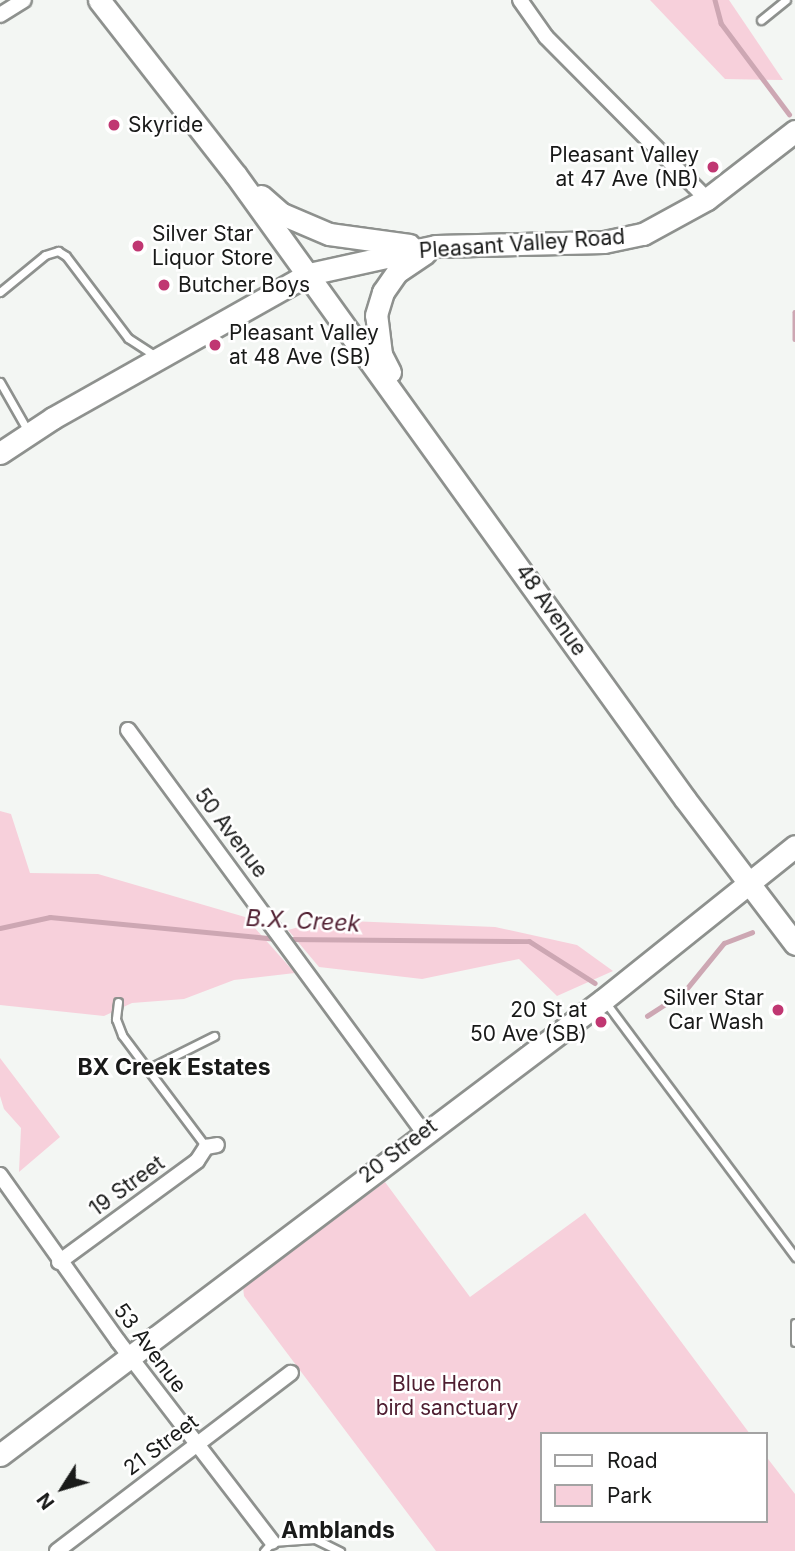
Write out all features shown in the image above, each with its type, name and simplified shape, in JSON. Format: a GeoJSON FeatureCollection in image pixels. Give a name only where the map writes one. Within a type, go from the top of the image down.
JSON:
{"type":"FeatureCollection","features":[{"type":"Feature","properties":{"kind":"street"},"geometry":{"type":"LineString","coordinates":[[0,15],[24,0]]}},
{"type":"Feature","properties":{"kind":"street"},"geometry":{"type":"LineString","coordinates":[[99,0],[235,173],[282,214],[303,225],[376,243],[436,247]]}},
{"type":"Feature","properties":{"kind":"street"},"geometry":{"type":"LineString","coordinates":[[520,0],[546,37],[707,199]]}},
{"type":"Feature","properties":{"kind":"street","name":"Pleasant Valley Road"},"geometry":{"type":"LineString","coordinates":[[0,453],[29,433],[309,274],[436,247],[604,242],[643,234],[707,199],[795,131]]}},
{"type":"Feature","properties":{"kind":"street","name":"48 Avenue"},"geometry":{"type":"LineString","coordinates":[[235,173],[795,944]]}},
{"type":"Feature","properties":{"kind":"street"},"geometry":{"type":"LineString","coordinates":[[418,423],[380,354],[376,315],[383,292],[397,272],[436,247]]}},
{"type":"Feature","properties":{"kind":"street","name":"50 Avenue"},"geometry":{"type":"LineString","coordinates":[[128,730],[423,1131]]}},
{"type":"Feature","properties":{"kind":"street","name":"20 Street"},"geometry":{"type":"LineString","coordinates":[[0,1455],[423,1131],[603,999],[795,846]]}},
{"type":"Feature","properties":{"kind":"street","name":"19 Street"},"geometry":{"type":"LineString","coordinates":[[60,1262],[197,1161],[212,1146]]}},
{"type":"Feature","properties":{"kind":"street","name":"53 Avenue"},"geometry":{"type":"LineString","coordinates":[[0,1175],[60,1262],[198,1444],[268,1547]]}},
{"type":"Feature","properties":{"kind":"street","name":"21 Street"},"geometry":{"type":"LineString","coordinates":[[57,1551],[291,1373]]}},
{"type":"Feature","properties":{"kind":"lane"},"geometry":{"type":"LineString","coordinates":[[761,20],[786,0]]}},
{"type":"Feature","properties":{"kind":"lane"},"geometry":{"type":"LineString","coordinates":[[0,292],[44,255],[58,251],[66,256],[128,338],[159,358]]}},
{"type":"Feature","properties":{"kind":"lane"},"geometry":{"type":"LineString","coordinates":[[0,382],[29,433]]}},
{"type":"Feature","properties":{"kind":"lane"},"geometry":{"type":"LineString","coordinates":[[603,999],[795,1257]]}},
{"type":"Feature","properties":{"kind":"lane"},"geometry":{"type":"LineString","coordinates":[[118,1002],[116,1019],[122,1035],[212,1146]]}},
{"type":"Feature","properties":{"kind":"lane"},"geometry":{"type":"LineString","coordinates":[[148,1069],[214,1036]]}},
{"type":"Feature","properties":{"kind":"lane"},"geometry":{"type":"LineString","coordinates":[[795,1323],[795,1342]]}},
{"type":"Feature","properties":{"kind":"lane"},"geometry":{"type":"LineString","coordinates":[[268,1547],[315,1539],[341,1551]]}},
{"type":"Feature","properties":{"kind":"green space"},"geometry":{"type":"Polygon","coordinates":[[[650,0],[729,0],[783,80],[725,79],[650,0]]]}},
{"type":"Feature","properties":{"kind":"green space"},"geometry":{"type":"Polygon","coordinates":[[[0,811],[11,814],[30,873],[98,874],[245,917],[295,973],[234,980],[184,999],[132,1003],[104,1016],[0,1005],[0,811]]]}},
{"type":"Feature","properties":{"kind":"green space"},"geometry":{"type":"Polygon","coordinates":[[[325,920],[495,927],[577,945],[613,971],[557,996],[519,959],[422,979],[319,967],[288,930],[325,920]]]}},
{"type":"Feature","properties":{"kind":"green space"},"geometry":{"type":"Polygon","coordinates":[[[0,1058],[60,1137],[19,1172],[21,1128],[4,1109],[0,1096],[0,1058]]]}},
{"type":"Feature","properties":{"kind":"green space","name":"Blue Heron bird sanctuary"},"geometry":{"type":"Polygon","coordinates":[[[385,1182],[470,1297],[585,1213],[749,1432],[540,1432],[540,1523],[767,1523],[767,1458],[795,1494],[795,1551],[436,1551],[244,1296],[243,1287],[385,1182]]]}},
{"type":"Feature","properties":{"kind":"waterway","name":"B.X. Creek"},"geometry":{"type":"LineString","coordinates":[[715,0],[721,23],[789,114]]}},
{"type":"Feature","properties":{"kind":"waterway","name":"B.X. Creek"},"geometry":{"type":"LineString","coordinates":[[795,312],[795,339]]}},
{"type":"Feature","properties":{"kind":"waterway","name":"B.X. Creek"},"geometry":{"type":"LineString","coordinates":[[0,928],[50,917],[277,939]]}},
{"type":"Feature","properties":{"kind":"waterway","name":"B.X. Creek"},"geometry":{"type":"LineString","coordinates":[[647,1016],[684,992],[724,943],[752,932]]}},
{"type":"Feature","properties":{"kind":"waterway","name":"B.X. Creek"},"geometry":{"type":"LineString","coordinates":[[286,939],[529,941],[595,983]]}},
{"type":"Feature","properties":{"kind":"place","name":"Skyride"},"geometry":{"type":"Point","coordinates":[114,125]}},
{"type":"Feature","properties":{"kind":"place","name":"Pleasant Valley at 47 Ave (NB)"},"geometry":{"type":"Point","coordinates":[713,167]}},
{"type":"Feature","properties":{"kind":"place","name":"Silver Star Liquor Store"},"geometry":{"type":"Point","coordinates":[138,246]}},
{"type":"Feature","properties":{"kind":"place","name":"Butcher Boys"},"geometry":{"type":"Point","coordinates":[164,285]}},
{"type":"Feature","properties":{"kind":"place","name":"Pleasant Valley at 48 Ave (SB)"},"geometry":{"type":"Point","coordinates":[215,345]}},
{"type":"Feature","properties":{"kind":"place","name":"Silver Star Car Wash"},"geometry":{"type":"Point","coordinates":[778,1010]}},
{"type":"Feature","properties":{"kind":"place","name":"20 St at 50 Ave (SB)"},"geometry":{"type":"Point","coordinates":[601,1022]}},
{"type":"Feature","properties":{"kind":"district","name":"BX Creek Estates"},"geometry":{"type":"Point","coordinates":[174,1067]}},
{"type":"Feature","properties":{"kind":"district","name":"Amblands"},"geometry":{"type":"Point","coordinates":[338,1530]}}]}
